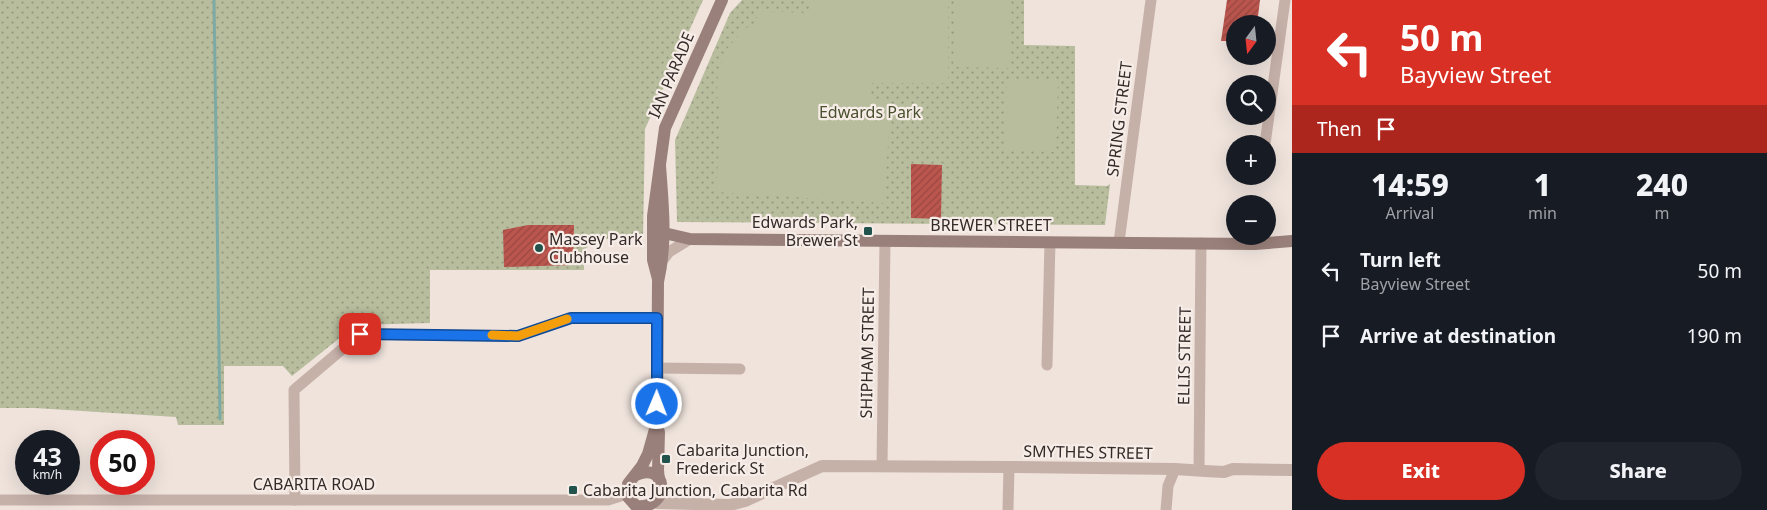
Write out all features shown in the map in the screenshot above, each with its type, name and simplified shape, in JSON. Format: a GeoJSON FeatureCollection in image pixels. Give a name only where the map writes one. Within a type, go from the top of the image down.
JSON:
{"type":"FeatureCollection","features":[{"type":"Feature","properties":{"kind":"main road","name":"IAN PARADE"},"geometry":{"type":"LineString","coordinates":[[658,282],[653,260],[653,216],[665,128],[722,0]]}},
{"type":"Feature","properties":{"kind":"main road","name":"IAN PARADE"},"geometry":{"type":"LineString","coordinates":[[658,282],[663,260],[664,233],[660,166]]}},
{"type":"Feature","properties":{"kind":"main road","name":"BREWER STREET"},"geometry":{"type":"LineString","coordinates":[[664,233],[690,239],[1255,244],[1292,240]]}},
{"type":"Feature","properties":{"kind":"main road"},"geometry":{"type":"LineString","coordinates":[[653,250],[664,233]]}},
{"type":"Feature","properties":{"kind":"main road"},"geometry":{"type":"LineString","coordinates":[[656,422],[660,436],[658,470],[662,494],[657,503],[644,509],[633,504],[627,494],[628,484],[648,454],[656,422],[658,282]]}},
{"type":"Feature","properties":{"kind":"main road"},"geometry":{"type":"LineString","coordinates":[[634,476],[644,473],[655,476],[659,481]]}},
{"type":"Feature","properties":{"kind":"street","name":"SPRING STREET"},"geometry":{"type":"LineString","coordinates":[[1119,242],[1151,0]]}},
{"type":"Feature","properties":{"kind":"street"},"geometry":{"type":"LineString","coordinates":[[1267,135],[1285,0]]}},
{"type":"Feature","properties":{"kind":"street"},"geometry":{"type":"LineString","coordinates":[[663,260],[669,252],[690,239]]}},
{"type":"Feature","properties":{"kind":"street","name":"SHIPHAM STREET"},"geometry":{"type":"LineString","coordinates":[[882,466],[885,241]]}},
{"type":"Feature","properties":{"kind":"street"},"geometry":{"type":"LineString","coordinates":[[1047,365],[1050,242]]}},
{"type":"Feature","properties":{"kind":"street","name":"ELLIS STREET"},"geometry":{"type":"LineString","coordinates":[[1199,470],[1201,243]]}},
{"type":"Feature","properties":{"kind":"street"},"geometry":{"type":"LineString","coordinates":[[295,500],[294,390],[360,334],[518,336],[571,318],[657,318]]}},
{"type":"Feature","properties":{"kind":"street"},"geometry":{"type":"LineString","coordinates":[[657,368],[740,369]]}},
{"type":"Feature","properties":{"kind":"street"},"geometry":{"type":"LineString","coordinates":[[657,503],[730,505],[745,501],[822,466],[882,466]]}},
{"type":"Feature","properties":{"kind":"street","name":"SMYTHES STREET"},"geometry":{"type":"LineString","coordinates":[[882,466],[1175,469],[1224,472],[1233,469],[1292,470]]}},
{"type":"Feature","properties":{"kind":"street"},"geometry":{"type":"LineString","coordinates":[[1008,467],[1008,510]]}},
{"type":"Feature","properties":{"kind":"street"},"geometry":{"type":"LineString","coordinates":[[1158,469],[1162,479],[1166,504]]}},
{"type":"Feature","properties":{"kind":"street"},"geometry":{"type":"LineString","coordinates":[[1166,504],[1168,486],[1175,469]]}},
{"type":"Feature","properties":{"kind":"street","name":"CABARITA ROAD"},"geometry":{"type":"LineString","coordinates":[[0,500],[153,505],[295,500],[479,506],[608,500],[627,494]]}},
{"type":"Feature","properties":{"kind":"green space"},"geometry":{"type":"Polygon","coordinates":[[[0,0],[703,0],[645,129],[643,238],[595,239],[584,250],[584,270],[430,270],[430,323],[356,325],[292,376],[283,366],[224,366],[224,425],[178,425],[176,417],[35,408],[0,408],[0,0]]]}},
{"type":"Feature","properties":{"kind":"green space","name":"Edwards Park"},"geometry":{"type":"Polygon","coordinates":[[[742,0],[1024,0],[1024,45],[1075,46],[1075,185],[1107,186],[1110,184],[1105,225],[677,222],[675,140],[730,13],[742,0]]]}},
{"type":"Feature","properties":{"kind":"green space"},"geometry":{"type":"Polygon","coordinates":[[[809,0],[948,0],[948,83],[870,83],[869,100],[891,102],[884,203],[716,192],[721,114],[717,96],[718,72],[726,50],[742,31],[757,21],[757,11],[810,13],[809,0]]]}},
{"type":"Feature","properties":{"kind":"green space"},"geometry":{"type":"Polygon","coordinates":[[[955,0],[1010,0],[1009,68],[953,67],[955,0]]]}},
{"type":"Feature","properties":{"kind":"green space"},"geometry":{"type":"Polygon","coordinates":[[[1007,80],[1058,81],[1056,152],[1005,150],[1007,80]]]}},
{"type":"Feature","properties":{"kind":"building"},"geometry":{"type":"Polygon","coordinates":[[[1227,0],[1260,0],[1258,15],[1226,15],[1226,41],[1221,41],[1227,0]]]}},
{"type":"Feature","properties":{"kind":"building"},"geometry":{"type":"Polygon","coordinates":[[[911,164],[942,165],[941,219],[911,218],[911,164]]]}},
{"type":"Feature","properties":{"kind":"building","name":"Massey Park Clubhouse"},"geometry":{"type":"Polygon","coordinates":[[[528,225],[574,225],[573,265],[504,267],[503,230],[528,225]]]}},
{"type":"Feature","properties":{"kind":"waterway"},"geometry":{"type":"LineString","coordinates":[[214,0],[220,419]]}},
{"type":"Feature","properties":{"kind":"slow traffic"},"geometry":{"type":"LineString","coordinates":[[492,335],[518,336],[567,319]]}},
{"type":"Feature","properties":{"kind":"place","name":"Edwards Park, Brewer St"},"geometry":{"type":"Point","coordinates":[868,231]}},
{"type":"Feature","properties":{"kind":"place","name":"Massey Park Clubhouse"},"geometry":{"type":"Point","coordinates":[539,248]}},
{"type":"Feature","properties":{"kind":"place","name":"Cabarita Junction, Frederick St"},"geometry":{"type":"Point","coordinates":[666,459]}},
{"type":"Feature","properties":{"kind":"place","name":"Cabarita Junction, Cabarita Rd"},"geometry":{"type":"Point","coordinates":[573,490]}},
{"type":"Feature","properties":{"kind":"route"},"geometry":{"type":"LineString","coordinates":[[360,334],[518,336],[571,318],[657,318],[657,404]]}}]}
